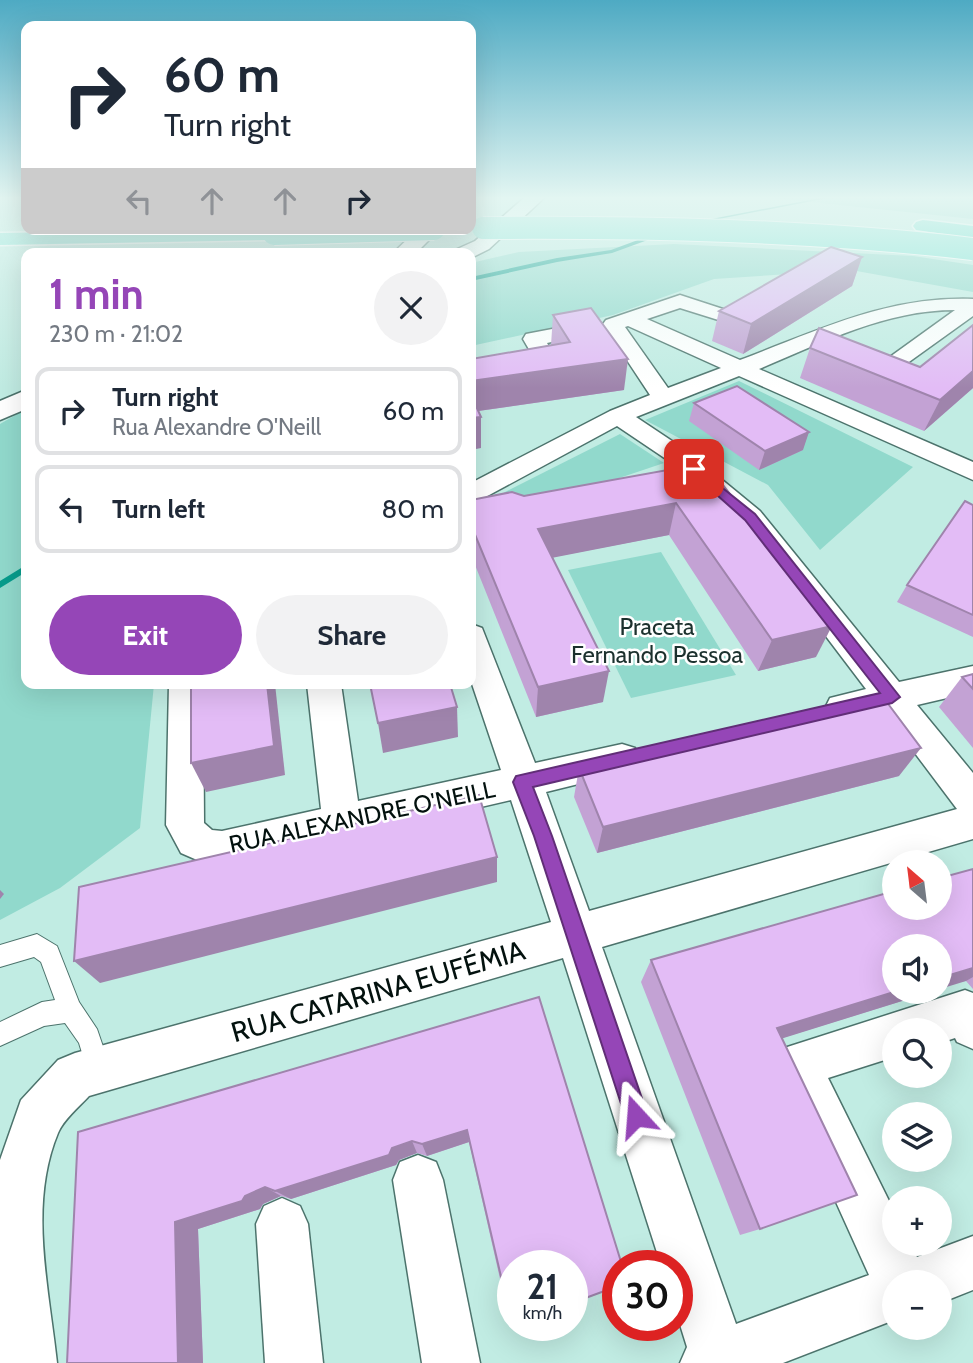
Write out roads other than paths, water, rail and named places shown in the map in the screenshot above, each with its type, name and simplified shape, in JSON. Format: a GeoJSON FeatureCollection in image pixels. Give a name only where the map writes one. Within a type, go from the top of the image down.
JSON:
{"type":"FeatureCollection","features":[{"type":"Feature","properties":{"kind":"street"},"geometry":{"type":"LineString","coordinates":[[476,379],[551,368],[534,339],[621,322],[680,301],[728,317],[771,291]]}},
{"type":"Feature","properties":{"kind":"street"},"geometry":{"type":"LineString","coordinates":[[476,491],[618,416],[898,308],[930,304],[973,306]]}},
{"type":"Feature","properties":{"kind":"street"},"geometry":{"type":"LineString","coordinates":[[880,372],[973,306]]}},
{"type":"Feature","properties":{"kind":"street"},"geometry":{"type":"LineString","coordinates":[[621,322],[741,368],[962,467],[973,443]]}},
{"type":"Feature","properties":{"kind":"street"},"geometry":{"type":"LineString","coordinates":[[621,322],[663,398]]}},
{"type":"Feature","properties":{"kind":"street"},"geometry":{"type":"LineString","coordinates":[[0,412],[21,401]]}},
{"type":"Feature","properties":{"kind":"street"},"geometry":{"type":"LineString","coordinates":[[618,416],[710,482],[750,517],[973,801]]}},
{"type":"Feature","properties":{"kind":"street"},"geometry":{"type":"LineString","coordinates":[[670,489],[710,482]]}},
{"type":"Feature","properties":{"kind":"street"},"geometry":{"type":"LineString","coordinates":[[476,649],[543,836],[716,1362],[882,1298]]}},
{"type":"Feature","properties":{"kind":"street"},"geometry":{"type":"LineString","coordinates":[[814,715],[973,679]]}},
{"type":"Feature","properties":{"kind":"street","name":"RUA ALEXANDRE O'NEILL"},"geometry":{"type":"LineString","coordinates":[[186,689],[185,825],[192,839],[209,849],[222,849],[655,751]]}},
{"type":"Feature","properties":{"kind":"street"},"geometry":{"type":"LineString","coordinates":[[325,689],[342,822]]}},
{"type":"Feature","properties":{"kind":"street","name":"RUA CATARINA EUFÉMIA"},"geometry":{"type":"LineString","coordinates":[[28,1363],[18,1251],[16,1189],[38,1117],[75,1077],[973,822]]}},
{"type":"Feature","properties":{"kind":"street"},"geometry":{"type":"LineString","coordinates":[[946,1018],[965,1012],[973,1026]]}},
{"type":"Feature","properties":{"kind":"street"},"geometry":{"type":"LineString","coordinates":[[882,1038],[797,1065],[895,1270]]}},
{"type":"Feature","properties":{"kind":"street"},"geometry":{"type":"LineString","coordinates":[[418,1180],[451,1363]]}},
{"type":"Feature","properties":{"kind":"street"},"geometry":{"type":"LineString","coordinates":[[282,1224],[293,1363]]}},
{"type":"Feature","properties":{"kind":"street"},"geometry":{"type":"LineString","coordinates":[[952,1271],[973,1263]]}},
{"type":"Feature","properties":{"kind":"lane"},"geometry":{"type":"LineString","coordinates":[[0,956],[37,945],[49,954],[70,1010],[89,1037],[99,1070]]}},
{"type":"Feature","properties":{"kind":"lane"},"geometry":{"type":"LineString","coordinates":[[0,1034],[42,1014],[70,1010]]}},
{"type":"Feature","properties":{"kind":"waterway"},"geometry":{"type":"LineString","coordinates":[[476,278],[550,262]]}},
{"type":"Feature","properties":{"kind":"waterway"},"geometry":{"type":"LineString","coordinates":[[0,585],[21,571]]}},
{"type":"Feature","properties":{"kind":"park label","name":"Praceta Fernando Pessoa"},"geometry":{"type":"Point","coordinates":[657,641]}}]}
